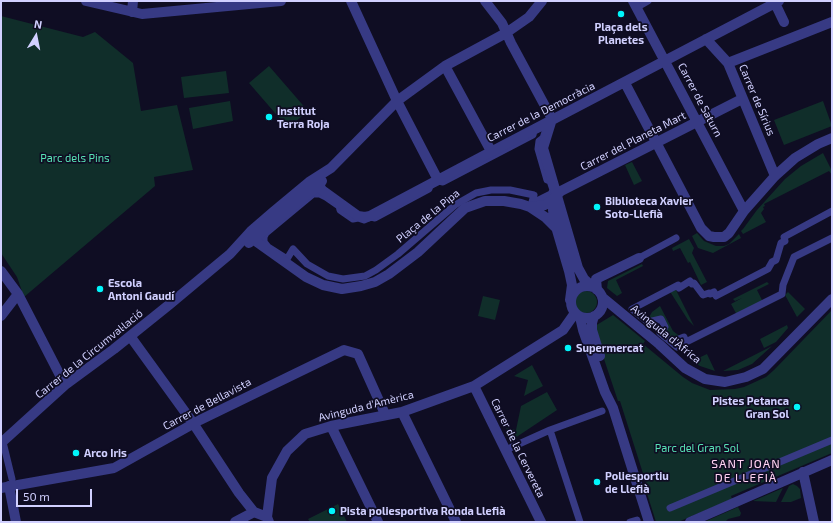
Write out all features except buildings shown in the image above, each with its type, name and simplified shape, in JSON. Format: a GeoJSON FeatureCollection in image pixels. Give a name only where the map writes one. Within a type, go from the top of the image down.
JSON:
{"type":"FeatureCollection","features":[{"type":"Feature","properties":{"kind":"street"},"geometry":{"type":"LineString","coordinates":[[86,1],[142,14],[281,1]]}},
{"type":"Feature","properties":{"kind":"street"},"geometry":{"type":"LineString","coordinates":[[132,12],[133,1]]}},
{"type":"Feature","properties":{"kind":"street"},"geometry":{"type":"LineString","coordinates":[[351,1],[396,101],[438,180]]}},
{"type":"Feature","properties":{"kind":"street"},"geometry":{"type":"LineString","coordinates":[[485,1],[502,23],[552,119]]}},
{"type":"Feature","properties":{"kind":"street","name":"Carrer de la Circumval·lació"},"geometry":{"type":"LineString","coordinates":[[2,442],[65,385],[130,336],[318,181],[396,101],[445,66],[506,33],[529,17],[542,1]]}},
{"type":"Feature","properties":{"kind":"street","name":"Carrer de Saturn"},"geometry":{"type":"LineString","coordinates":[[634,1],[744,211]]}},
{"type":"Feature","properties":{"kind":"street"},"geometry":{"type":"LineString","coordinates":[[639,1],[641,5],[648,1]]}},
{"type":"Feature","properties":{"kind":"street"},"geometry":{"type":"LineString","coordinates":[[776,2],[784,22]]}},
{"type":"Feature","properties":{"kind":"street","name":"Carrer de la Democràcia"},"geometry":{"type":"LineString","coordinates":[[318,181],[322,190],[358,216],[370,216],[776,2]]}},
{"type":"Feature","properties":{"kind":"street"},"geometry":{"type":"LineString","coordinates":[[728,62],[832,22]]}},
{"type":"Feature","properties":{"kind":"street","name":"Carrer de Sírius"},"geometry":{"type":"LineString","coordinates":[[706,40],[728,62],[775,176]]}},
{"type":"Feature","properties":{"kind":"street"},"geometry":{"type":"LineString","coordinates":[[445,66],[491,152]]}},
{"type":"Feature","properties":{"kind":"street"},"geometry":{"type":"LineString","coordinates":[[624,83],[703,231],[709,236],[720,238],[727,234],[732,230],[744,211],[775,176],[795,158],[818,144],[832,138]]}},
{"type":"Feature","properties":{"kind":"street","name":"Carrer del Planeta Mart"},"geometry":{"type":"LineString","coordinates":[[530,207],[545,205],[561,191],[742,99]]}},
{"type":"Feature","properties":{"kind":"street","name":"Avinguda d'Àfrica"},"geometry":{"type":"LineString","coordinates":[[552,119],[543,148],[578,268],[584,279],[686,368],[705,379],[725,382],[746,377],[763,369],[832,299]]}},
{"type":"Feature","properties":{"kind":"street","name":"Plaça de la Pipa"},"geometry":{"type":"LineString","coordinates":[[542,127],[546,129],[543,138],[539,140],[538,147],[547,180],[550,181],[553,190],[551,194],[532,202],[534,195],[510,190],[490,190],[476,193],[455,205],[398,254],[365,276],[343,279],[328,276],[307,264],[293,249],[287,258],[267,246],[264,242],[264,237],[267,232],[313,194],[320,194],[326,197],[339,206],[340,210],[353,219],[358,218],[364,220],[371,217],[375,218],[429,189],[430,185],[439,181],[443,182],[482,162],[533,135],[534,131],[542,127]]}},
{"type":"Feature","properties":{"kind":"street"},"geometry":{"type":"LineString","coordinates":[[557,195],[553,210],[555,227],[572,285],[570,300],[572,309],[578,315],[585,318],[594,316]]}},
{"type":"Feature","properties":{"kind":"street"},"geometry":{"type":"LineString","coordinates":[[252,236],[306,277],[321,284],[342,289],[376,282],[389,274],[418,252],[465,208],[485,201],[504,201],[530,207],[545,217],[555,227]]}},
{"type":"Feature","properties":{"kind":"street"},"geometry":{"type":"LineString","coordinates":[[832,211],[784,237],[786,241],[781,243],[776,260],[772,262],[768,269],[716,296],[714,292],[703,296],[694,283],[692,284],[690,281],[679,288],[678,285],[632,309],[648,322],[661,319],[665,327],[660,333],[676,347],[674,341],[684,337],[686,342],[782,294],[794,257],[832,238]]}},
{"type":"Feature","properties":{"kind":"street"},"geometry":{"type":"LineString","coordinates":[[613,408],[611,391],[592,330],[594,316],[602,308],[603,302],[597,291],[596,279],[676,238]]}},
{"type":"Feature","properties":{"kind":"street"},"geometry":{"type":"LineString","coordinates":[[1,271],[18,294],[65,385]]}},
{"type":"Feature","properties":{"kind":"street"},"geometry":{"type":"LineString","coordinates":[[570,300],[572,295],[579,288],[584,286],[597,291]]}},
{"type":"Feature","properties":{"kind":"street"},"geometry":{"type":"LineString","coordinates":[[1,316],[18,294]]}},
{"type":"Feature","properties":{"kind":"street"},"geometry":{"type":"LineString","coordinates":[[578,315],[605,392],[613,408],[649,522]]}},
{"type":"Feature","properties":{"kind":"street","name":"Avinguda d'Amèrica"},"geometry":{"type":"LineString","coordinates":[[268,520],[272,478],[287,451],[306,434],[331,426],[385,414],[402,412],[474,386],[563,330],[578,315]]}},
{"type":"Feature","properties":{"kind":"street"},"geometry":{"type":"LineString","coordinates":[[563,330],[583,330]]}},
{"type":"Feature","properties":{"kind":"street"},"geometry":{"type":"LineString","coordinates":[[130,336],[194,424],[239,493],[254,512],[268,520]]}},
{"type":"Feature","properties":{"kind":"street","name":"Carrer de Bellavista"},"geometry":{"type":"LineString","coordinates":[[7,484],[114,468],[194,424],[344,350],[358,354],[385,414]]}},
{"type":"Feature","properties":{"kind":"street","name":"Carrer de la Cervereta"},"geometry":{"type":"LineString","coordinates":[[474,386],[541,522]]}},
{"type":"Feature","properties":{"kind":"street"},"geometry":{"type":"LineString","coordinates":[[510,448],[550,430],[602,411]]}},
{"type":"Feature","properties":{"kind":"street"},"geometry":{"type":"LineString","coordinates":[[402,412],[456,522]]}},
{"type":"Feature","properties":{"kind":"street"},"geometry":{"type":"LineString","coordinates":[[331,426],[378,522]]}},
{"type":"Feature","properties":{"kind":"street"},"geometry":{"type":"LineString","coordinates":[[550,430],[580,522]]}},
{"type":"Feature","properties":{"kind":"street"},"geometry":{"type":"LineString","coordinates":[[670,508],[832,440]]}},
{"type":"Feature","properties":{"kind":"street"},"geometry":{"type":"LineString","coordinates":[[2,442],[7,484],[16,522]]}},
{"type":"Feature","properties":{"kind":"street"},"geometry":{"type":"LineString","coordinates":[[690,522],[832,460]]}},
{"type":"Feature","properties":{"kind":"street"},"geometry":{"type":"LineString","coordinates":[[803,472],[814,522]]}},
{"type":"Feature","properties":{"kind":"street"},"geometry":{"type":"LineString","coordinates":[[235,522],[254,512]]}},
{"type":"Feature","properties":{"kind":"green space","name":"Parc dels Pins"},"geometry":{"type":"Polygon","coordinates":[[[1,16],[83,37],[95,32],[133,63],[141,111],[177,105],[193,170],[154,177],[155,186],[24,297],[17,277],[1,253],[1,16]]]}},
{"type":"Feature","properties":{"kind":"green space"},"geometry":{"type":"Polygon","coordinates":[[[269,66],[308,111],[288,128],[249,83],[269,66]]]}},
{"type":"Feature","properties":{"kind":"green space"},"geometry":{"type":"Polygon","coordinates":[[[226,71],[229,93],[184,98],[181,77],[226,71]]]}},
{"type":"Feature","properties":{"kind":"green space"},"geometry":{"type":"Polygon","coordinates":[[[230,101],[233,121],[193,129],[189,108],[230,101]]]}},
{"type":"Feature","properties":{"kind":"green space"},"geometry":{"type":"Polygon","coordinates":[[[823,101],[832,126],[784,145],[774,120],[823,101]]]}},
{"type":"Feature","properties":{"kind":"green space"},"geometry":{"type":"Polygon","coordinates":[[[823,153],[832,171],[832,175],[829,171],[764,204],[764,209],[761,213],[766,222],[743,234],[741,231],[757,210],[785,179],[801,166],[823,153]]]}},
{"type":"Feature","properties":{"kind":"green space"},"geometry":{"type":"Polygon","coordinates":[[[632,162],[642,181],[634,185],[625,165],[632,162]]]}},
{"type":"Feature","properties":{"kind":"green space"},"geometry":{"type":"Polygon","coordinates":[[[697,233],[704,241],[716,246],[724,246],[729,244],[739,234],[741,238],[713,253],[698,248],[692,236],[697,233]]]}},
{"type":"Feature","properties":{"kind":"green space"},"geometry":{"type":"Polygon","coordinates":[[[689,239],[694,248],[692,253],[707,282],[701,285],[690,262],[688,263],[680,248],[673,251],[672,248],[689,239]]]}},
{"type":"Feature","properties":{"kind":"green space"},"geometry":{"type":"Polygon","coordinates":[[[642,264],[643,266],[616,280],[622,293],[617,296],[607,288],[608,281],[642,264]]]}},
{"type":"Feature","properties":{"kind":"green space"},"geometry":{"type":"Polygon","coordinates":[[[767,282],[769,284],[757,290],[763,302],[737,315],[731,304],[742,298],[735,301],[733,299],[767,282]]]}},
{"type":"Feature","properties":{"kind":"green space"},"geometry":{"type":"Polygon","coordinates":[[[669,290],[676,290],[694,326],[688,320],[669,290]]]}},
{"type":"Feature","properties":{"kind":"green space"},"geometry":{"type":"Polygon","coordinates":[[[586,291],[594,294],[597,302],[594,310],[586,313],[578,310],[575,302],[578,294],[586,291]]]}},
{"type":"Feature","properties":{"kind":"green space"},"geometry":{"type":"Polygon","coordinates":[[[788,292],[805,309],[797,317],[785,295],[788,292]]]}},
{"type":"Feature","properties":{"kind":"green space"},"geometry":{"type":"Polygon","coordinates":[[[483,296],[500,300],[495,320],[478,316],[483,296]]]}},
{"type":"Feature","properties":{"kind":"green space"},"geometry":{"type":"Polygon","coordinates":[[[660,306],[673,331],[682,338],[675,341],[660,333],[665,327],[661,319],[647,321],[652,312],[660,306]]]}},
{"type":"Feature","properties":{"kind":"green space","name":"Parc del Gran Sol"},"geometry":{"type":"Polygon","coordinates":[[[832,310],[832,453],[731,496],[732,499],[678,522],[656,522],[645,487],[647,486],[620,401],[618,401],[594,329],[595,326],[613,315],[645,341],[643,344],[692,383],[710,390],[735,389],[744,387],[766,377],[832,310]]]}},
{"type":"Feature","properties":{"kind":"green space"},"geometry":{"type":"Polygon","coordinates":[[[787,325],[788,328],[776,342],[764,348],[760,339],[787,325]]]}},
{"type":"Feature","properties":{"kind":"green space"},"geometry":{"type":"Polygon","coordinates":[[[772,346],[752,364],[738,370],[723,371],[772,346]]]}},
{"type":"Feature","properties":{"kind":"green space"},"geometry":{"type":"Polygon","coordinates":[[[707,354],[715,371],[700,366],[692,361],[707,354]]]}},
{"type":"Feature","properties":{"kind":"green space"},"geometry":{"type":"Polygon","coordinates":[[[532,365],[543,386],[524,396],[528,380],[514,376],[532,365]]]}},
{"type":"Feature","properties":{"kind":"green space"},"geometry":{"type":"Polygon","coordinates":[[[547,392],[557,410],[512,440],[506,428],[516,430],[521,406],[547,392]]]}},
{"type":"Feature","properties":{"kind":"green space"},"geometry":{"type":"Polygon","coordinates":[[[793,484],[800,489],[801,498],[791,502],[781,502],[789,486],[793,484]]]}},
{"type":"Feature","properties":{"kind":"green space"},"geometry":{"type":"Polygon","coordinates":[[[783,488],[776,502],[753,501],[783,488]]]}},
{"type":"Feature","properties":{"kind":"green space","name":"Pista poliesportiva Ronda Llefià"},"geometry":{"type":"Polygon","coordinates":[[[338,504],[347,522],[310,522],[308,519],[338,504]]]}},
{"type":"Feature","properties":{"kind":"green space"},"geometry":{"type":"Polygon","coordinates":[[[738,507],[741,513],[740,516],[728,519],[725,522],[704,522],[738,507]]]}},
{"type":"Feature","properties":{"kind":"place","name":"Plaça dels Planetes"},"geometry":{"type":"Point","coordinates":[621,14]}},
{"type":"Feature","properties":{"kind":"place","name":"Institut Terra Roja"},"geometry":{"type":"Point","coordinates":[269,117]}},
{"type":"Feature","properties":{"kind":"place","name":"Biblioteca Xavier Soto-Llefià"},"geometry":{"type":"Point","coordinates":[597,207]}},
{"type":"Feature","properties":{"kind":"place","name":"Escola Antoni Gaudí"},"geometry":{"type":"Point","coordinates":[100,289]}},
{"type":"Feature","properties":{"kind":"place","name":"Supermercat"},"geometry":{"type":"Point","coordinates":[568,348]}},
{"type":"Feature","properties":{"kind":"place","name":"Pistes Petanca Gran Sol"},"geometry":{"type":"Point","coordinates":[797,407]}},
{"type":"Feature","properties":{"kind":"place","name":"Arco Iris"},"geometry":{"type":"Point","coordinates":[76,453]}},
{"type":"Feature","properties":{"kind":"place","name":"Poliesportiu de Llefià"},"geometry":{"type":"Point","coordinates":[597,482]}},
{"type":"Feature","properties":{"kind":"place","name":"Pista poliesportiva Ronda Llefià"},"geometry":{"type":"Point","coordinates":[332,511]}},
{"type":"Feature","properties":{"kind":"district","name":"SANT JOAN DE LLEFIÀ"},"geometry":{"type":"Point","coordinates":[746,471]}}]}
